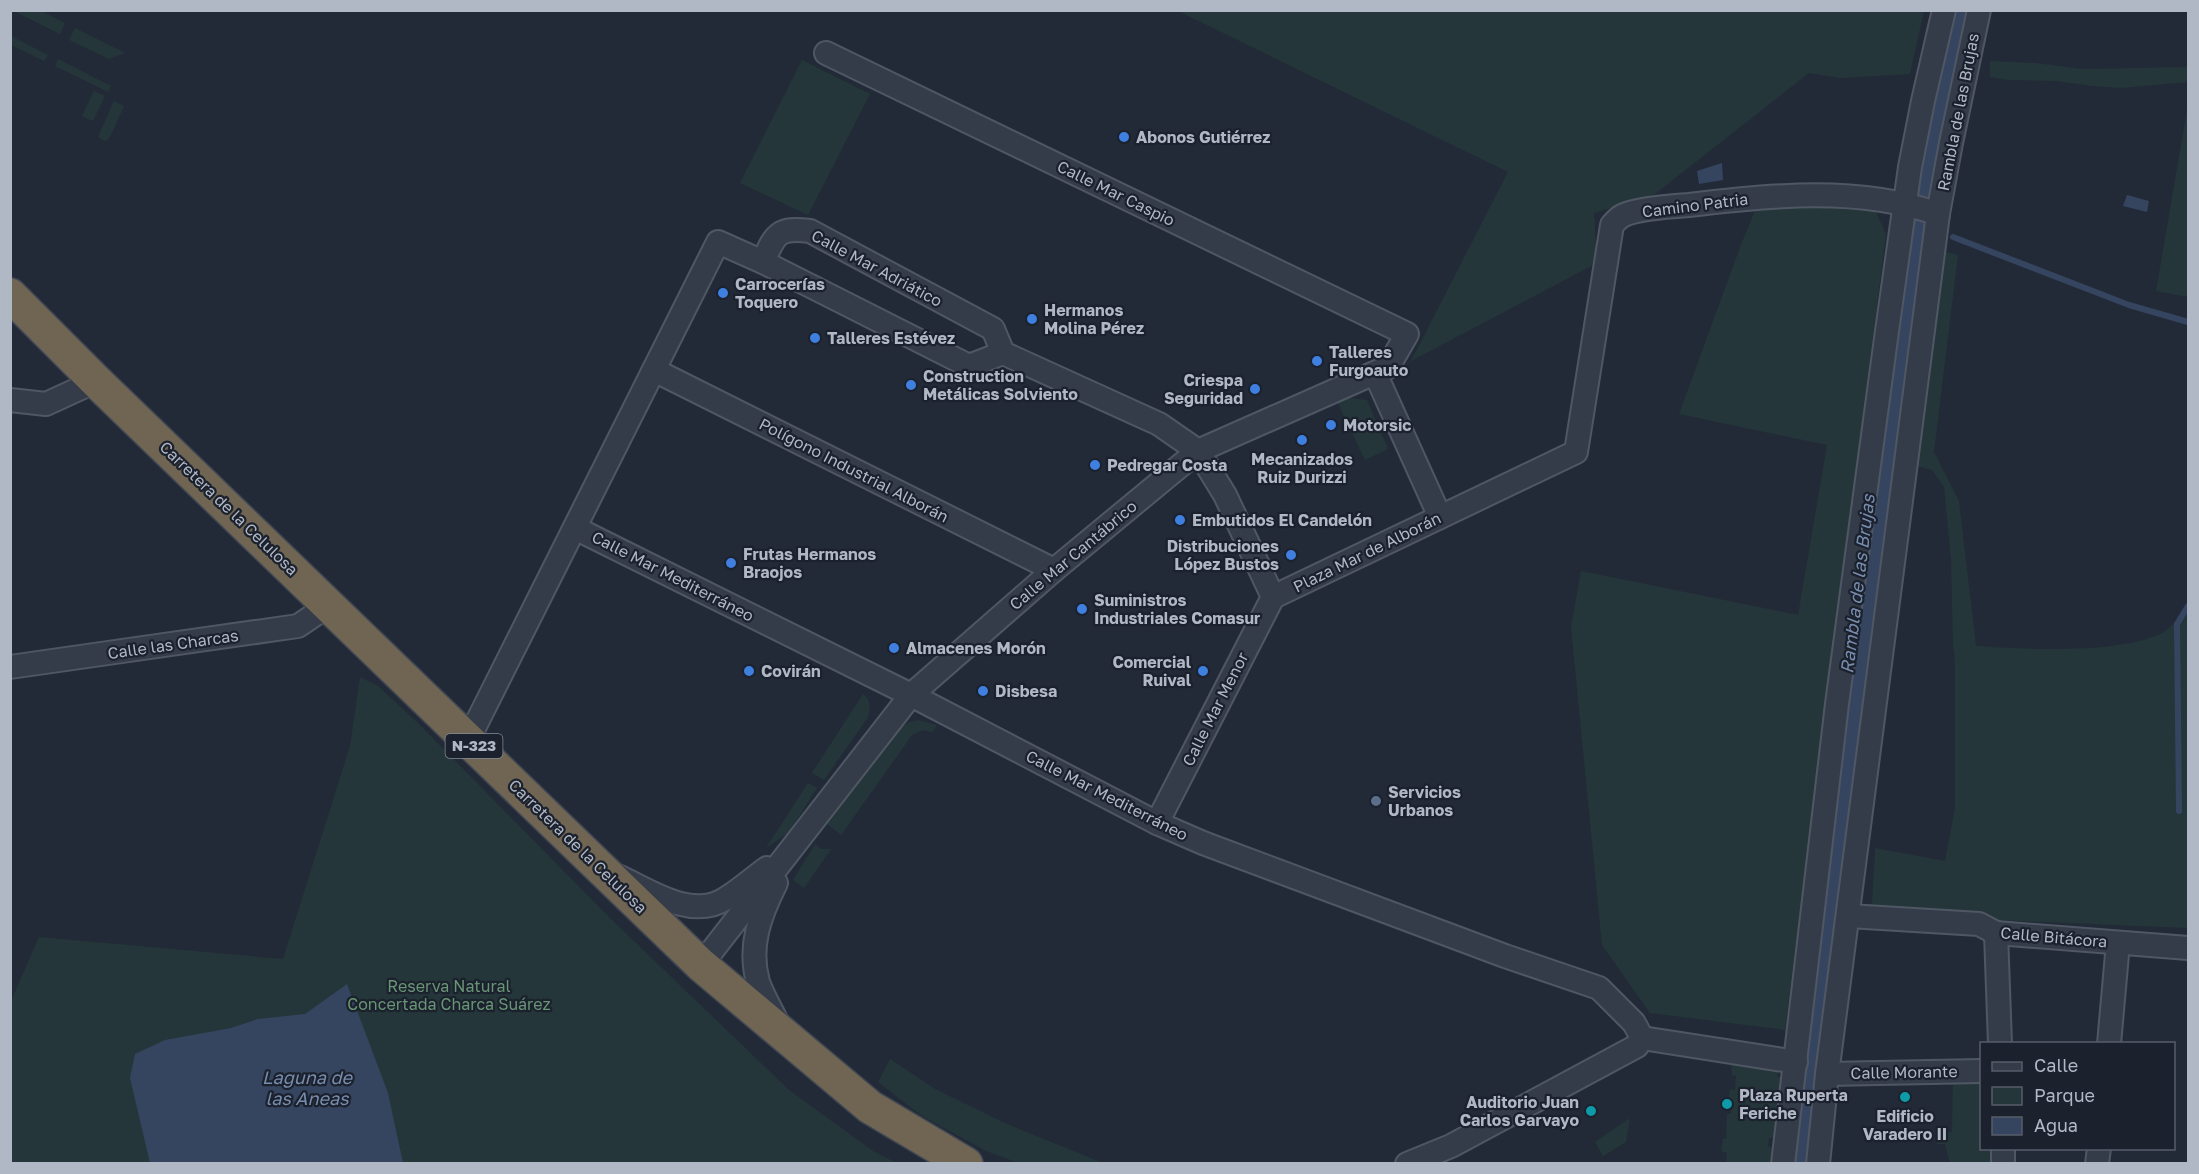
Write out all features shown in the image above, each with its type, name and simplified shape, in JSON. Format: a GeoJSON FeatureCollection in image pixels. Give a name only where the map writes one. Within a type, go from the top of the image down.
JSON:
{"type":"FeatureCollection","features":[{"type":"Feature","properties":{"kind":"highway","name":"Carretera de la Celulosa"},"geometry":{"type":"LineString","coordinates":[[10,295],[96,381],[701,965],[870,1107],[966,1164]]}},
{"type":"Feature","properties":{"kind":"street","name":"Rambla de las Brujas"},"geometry":{"type":"LineString","coordinates":[[1818,1164],[1827,1074],[1849,916],[1922,327],[1923,101],[1944,10]]}},
{"type":"Feature","properties":{"kind":"street","name":"Rambla de las Brujas"},"geometry":{"type":"LineString","coordinates":[[1783,1164],[1837,704],[1922,209],[1951,142],[1979,10]]}},
{"type":"Feature","properties":{"kind":"street","name":"Calle Mar Caspio"},"geometry":{"type":"LineString","coordinates":[[826,52],[1407,334]]}},
{"type":"Feature","properties":{"kind":"street","name":"Camino Patria"},"geometry":{"type":"LineString","coordinates":[[1576,452],[1611,225],[1623,215],[1658,208],[1743,198],[1815,195],[1874,199],[1922,209]]}},
{"type":"Feature","properties":{"kind":"street","name":"Calle Mar Adriático"},"geometry":{"type":"LineString","coordinates":[[763,262],[773,239],[778,234],[792,229],[810,231],[993,329],[1003,353]]}},
{"type":"Feature","properties":{"kind":"street"},"geometry":{"type":"LineString","coordinates":[[468,740],[718,242],[763,262],[969,366],[1003,353],[1159,424],[1198,451]]}},
{"type":"Feature","properties":{"kind":"street","name":"Calle Mar Cantábrico"},"geometry":{"type":"LineString","coordinates":[[701,965],[911,696],[1054,570],[1198,451],[1388,367],[1407,334]]}},
{"type":"Feature","properties":{"kind":"street","name":"Polígono Industrial Alborán"},"geometry":{"type":"LineString","coordinates":[[654,370],[1054,570]]}},
{"type":"Feature","properties":{"kind":"street"},"geometry":{"type":"LineString","coordinates":[[1375,373],[1440,517]]}},
{"type":"Feature","properties":{"kind":"street"},"geometry":{"type":"LineString","coordinates":[[10,400],[46,404],[96,381]]}},
{"type":"Feature","properties":{"kind":"street","name":"Plaza Mar de Alborán"},"geometry":{"type":"LineString","coordinates":[[1198,451],[1226,495],[1273,597],[1576,452]]}},
{"type":"Feature","properties":{"kind":"street","name":"Calle Mar Mediterráneo"},"geometry":{"type":"LineString","coordinates":[[575,528],[911,696],[1157,823],[1214,847],[1505,956],[1599,988],[1634,1023],[1642,1038]]}},
{"type":"Feature","properties":{"kind":"street","name":"Calle Mar Menor"},"geometry":{"type":"LineString","coordinates":[[1157,823],[1273,597]]}},
{"type":"Feature","properties":{"kind":"street","name":"Calle las Charcas"},"geometry":{"type":"LineString","coordinates":[[10,667],[298,626],[329,604]]}},
{"type":"Feature","properties":{"kind":"street","name":"Calle Mar Cantábrico"},"geometry":{"type":"LineString","coordinates":[[598,866],[655,893],[693,907],[710,906],[724,900],[792,849]]}},
{"type":"Feature","properties":{"kind":"street","name":"Calle Mar Cantábrico"},"geometry":{"type":"LineString","coordinates":[[783,1034],[759,983],[754,943],[760,918],[792,849]]}},
{"type":"Feature","properties":{"kind":"street","name":"Calle Bitácora"},"geometry":{"type":"LineString","coordinates":[[1849,916],[1979,924],[1996,933],[2188,948]]}},
{"type":"Feature","properties":{"kind":"street"},"geometry":{"type":"LineString","coordinates":[[1996,933],[2000,1042]]}},
{"type":"Feature","properties":{"kind":"street"},"geometry":{"type":"LineString","coordinates":[[2109,1042],[2118,943]]}},
{"type":"Feature","properties":{"kind":"street"},"geometry":{"type":"LineString","coordinates":[[1407,1164],[1451,1146],[1637,1046],[1642,1038],[1796,1062]]}},
{"type":"Feature","properties":{"kind":"street","name":"Calle Morante"},"geometry":{"type":"LineString","coordinates":[[1827,1074],[1980,1071]]}},
{"type":"Feature","properties":{"kind":"green space"},"geometry":{"type":"Polygon","coordinates":[[[14,11],[41,11],[65,23],[60,34],[14,11]]]}},
{"type":"Feature","properties":{"kind":"green space"},"geometry":{"type":"Polygon","coordinates":[[[1178,11],[1924,11],[1910,74],[1840,78],[1809,73],[1655,194],[1594,213],[1597,263],[1411,361],[1508,172],[1178,11]]]}},
{"type":"Feature","properties":{"kind":"green space"},"geometry":{"type":"Polygon","coordinates":[[[75,28],[125,53],[109,59],[69,40],[75,28]]]}},
{"type":"Feature","properties":{"kind":"green space"},"geometry":{"type":"Polygon","coordinates":[[[11,36],[48,55],[44,61],[11,45],[11,36]]]}},
{"type":"Feature","properties":{"kind":"green space"},"geometry":{"type":"Polygon","coordinates":[[[58,59],[111,86],[108,92],[55,66],[58,59]]]}},
{"type":"Feature","properties":{"kind":"green space"},"geometry":{"type":"Polygon","coordinates":[[[802,60],[870,94],[808,215],[740,183],[802,60]]]}},
{"type":"Feature","properties":{"kind":"green space"},"geometry":{"type":"Polygon","coordinates":[[[1990,61],[2036,63],[2081,69],[2188,67],[2188,82],[2121,88],[2056,81],[2009,80],[1990,77],[1990,61]]]}},
{"type":"Feature","properties":{"kind":"green space"},"geometry":{"type":"Polygon","coordinates":[[[94,91],[105,96],[93,121],[82,116],[94,91]]]}},
{"type":"Feature","properties":{"kind":"green space"},"geometry":{"type":"Polygon","coordinates":[[[114,101],[124,106],[106,141],[98,137],[114,101]]]}},
{"type":"Feature","properties":{"kind":"green space"},"geometry":{"type":"Polygon","coordinates":[[[2188,104],[2188,297],[2156,291],[2188,104]]]}},
{"type":"Feature","properties":{"kind":"green space"},"geometry":{"type":"Polygon","coordinates":[[[1757,206],[1874,208],[1886,234],[1785,1030],[1650,1013],[1602,945],[1571,627],[1581,571],[1798,615],[1827,445],[1679,414],[1757,206]]]}},
{"type":"Feature","properties":{"kind":"green space"},"geometry":{"type":"Polygon","coordinates":[[[1946,252],[1958,255],[1934,452],[1959,501],[1976,646],[2072,649],[2123,644],[2164,632],[2188,605],[2188,928],[1993,920],[1872,907],[1875,848],[1945,861],[1955,808],[1955,663],[1951,559],[1944,487],[1932,470],[1917,466],[1946,252]]]}},
{"type":"Feature","properties":{"kind":"green space"},"geometry":{"type":"Polygon","coordinates":[[[1341,397],[1367,400],[1388,449],[1365,460],[1336,399],[1341,397]]]}},
{"type":"Feature","properties":{"kind":"green space","name":"Reserva Natural Concertada Charca Suárez"},"geometry":{"type":"Polygon","coordinates":[[[360,677],[378,686],[418,723],[610,918],[789,1090],[873,1151],[897,1163],[11,1164],[11,1001],[39,937],[283,959],[350,746],[360,677]]]}},
{"type":"Feature","properties":{"kind":"green space"},"geometry":{"type":"Polygon","coordinates":[[[863,694],[869,704],[868,717],[824,780],[812,773],[863,694]]]}},
{"type":"Feature","properties":{"kind":"green space"},"geometry":{"type":"Polygon","coordinates":[[[918,720],[937,725],[932,732],[923,730],[912,735],[841,835],[827,824],[900,727],[918,720]]]}},
{"type":"Feature","properties":{"kind":"green space"},"geometry":{"type":"Polygon","coordinates":[[[808,783],[817,788],[788,833],[766,848],[808,783]]]}},
{"type":"Feature","properties":{"kind":"green space"},"geometry":{"type":"Polygon","coordinates":[[[815,844],[821,849],[831,849],[804,888],[793,880],[815,844]]]}},
{"type":"Feature","properties":{"kind":"green space"},"geometry":{"type":"Polygon","coordinates":[[[890,1059],[935,1089],[1007,1124],[1103,1163],[1019,1163],[986,1151],[922,1116],[878,1082],[890,1059]]]}},
{"type":"Feature","properties":{"kind":"green space"},"geometry":{"type":"Polygon","coordinates":[[[1731,1064],[1778,1070],[1777,1077],[1782,1077],[1774,1138],[1769,1138],[1768,1146],[1774,1148],[1772,1163],[1726,1163],[1727,1153],[1721,1151],[1723,1139],[1726,1139],[1727,1114],[1731,1114],[1732,1102],[1728,1101],[1730,1089],[1735,1090],[1736,1076],[1732,1075],[1731,1064]]]}},
{"type":"Feature","properties":{"kind":"green space"},"geometry":{"type":"Polygon","coordinates":[[[1980,1079],[1980,1150],[1990,1150],[1990,1163],[1950,1163],[1945,1144],[1937,1144],[1937,1134],[1952,1132],[1953,1080],[1980,1079]]]}},
{"type":"Feature","properties":{"kind":"green space"},"geometry":{"type":"Polygon","coordinates":[[[1630,1118],[1626,1142],[1603,1156],[1595,1142],[1630,1118]]]}},
{"type":"Feature","properties":{"kind":"water"},"geometry":{"type":"Polygon","coordinates":[[[1950,11],[1972,11],[1812,1163],[1789,1164],[1893,309],[1950,11]]]}},
{"type":"Feature","properties":{"kind":"water"},"geometry":{"type":"Polygon","coordinates":[[[1722,163],[1723,180],[1699,184],[1697,171],[1722,163]]]}},
{"type":"Feature","properties":{"kind":"water"},"geometry":{"type":"Polygon","coordinates":[[[2127,195],[2149,201],[2147,212],[2123,206],[2127,195]]]}},
{"type":"Feature","properties":{"kind":"water","name":"Laguna de las Aneas"},"geometry":{"type":"Polygon","coordinates":[[[347,984],[388,1093],[403,1163],[150,1163],[130,1078],[135,1054],[165,1040],[231,1028],[258,1019],[305,1014],[347,984]]]}},
{"type":"Feature","properties":{"kind":"waterway"},"geometry":{"type":"LineString","coordinates":[[1953,237],[2129,305],[2188,322]]}},
{"type":"Feature","properties":{"kind":"waterway"},"geometry":{"type":"LineString","coordinates":[[2179,811],[2177,624],[2188,606]]}},
{"type":"Feature","properties":{"kind":"place","name":"Abonos Gutiérrez"},"geometry":{"type":"Point","coordinates":[1124,137]}},
{"type":"Feature","properties":{"kind":"place","name":"Carrocerías Toquero"},"geometry":{"type":"Point","coordinates":[723,293]}},
{"type":"Feature","properties":{"kind":"place","name":"Hermanos Molina Pérez"},"geometry":{"type":"Point","coordinates":[1032,319]}},
{"type":"Feature","properties":{"kind":"place","name":"Talleres Estévez"},"geometry":{"type":"Point","coordinates":[815,338]}},
{"type":"Feature","properties":{"kind":"place","name":"Talleres Furgoauto"},"geometry":{"type":"Point","coordinates":[1317,361]}},
{"type":"Feature","properties":{"kind":"place","name":"Construction Metálicas Solviento"},"geometry":{"type":"Point","coordinates":[911,385]}},
{"type":"Feature","properties":{"kind":"place","name":"Criespa Seguridad"},"geometry":{"type":"Point","coordinates":[1255,389]}},
{"type":"Feature","properties":{"kind":"place","name":"Motorsic"},"geometry":{"type":"Point","coordinates":[1331,425]}},
{"type":"Feature","properties":{"kind":"place","name":"Mecanizados Ruiz Durizzi"},"geometry":{"type":"Point","coordinates":[1302,440]}},
{"type":"Feature","properties":{"kind":"place","name":"Pedregar Costa"},"geometry":{"type":"Point","coordinates":[1095,465]}},
{"type":"Feature","properties":{"kind":"place","name":"Embutidos El Candelón"},"geometry":{"type":"Point","coordinates":[1180,520]}},
{"type":"Feature","properties":{"kind":"place","name":"Distribuciones López Bustos"},"geometry":{"type":"Point","coordinates":[1291,555]}},
{"type":"Feature","properties":{"kind":"place","name":"Frutas Hermanos Braojos"},"geometry":{"type":"Point","coordinates":[731,563]}},
{"type":"Feature","properties":{"kind":"place","name":"Suministros Industriales Comasur"},"geometry":{"type":"Point","coordinates":[1082,609]}},
{"type":"Feature","properties":{"kind":"place","name":"Almacenes Morón"},"geometry":{"type":"Point","coordinates":[894,648]}},
{"type":"Feature","properties":{"kind":"place","name":"Covirán"},"geometry":{"type":"Point","coordinates":[749,671]}},
{"type":"Feature","properties":{"kind":"place","name":"Comercial Ruival"},"geometry":{"type":"Point","coordinates":[1203,671]}},
{"type":"Feature","properties":{"kind":"place","name":"Disbesa"},"geometry":{"type":"Point","coordinates":[983,691]}},
{"type":"Feature","properties":{"kind":"place","name":"Servicios Urbanos"},"geometry":{"type":"Point","coordinates":[1376,801]}},
{"type":"Feature","properties":{"kind":"place","name":"Edificio Varadero II"},"geometry":{"type":"Point","coordinates":[1905,1097]}},
{"type":"Feature","properties":{"kind":"place","name":"Plaza Ruperta Feriche"},"geometry":{"type":"Point","coordinates":[1727,1104]}},
{"type":"Feature","properties":{"kind":"place","name":"Auditorio Juan Carlos Garvayo"},"geometry":{"type":"Point","coordinates":[1591,1111]}}]}
